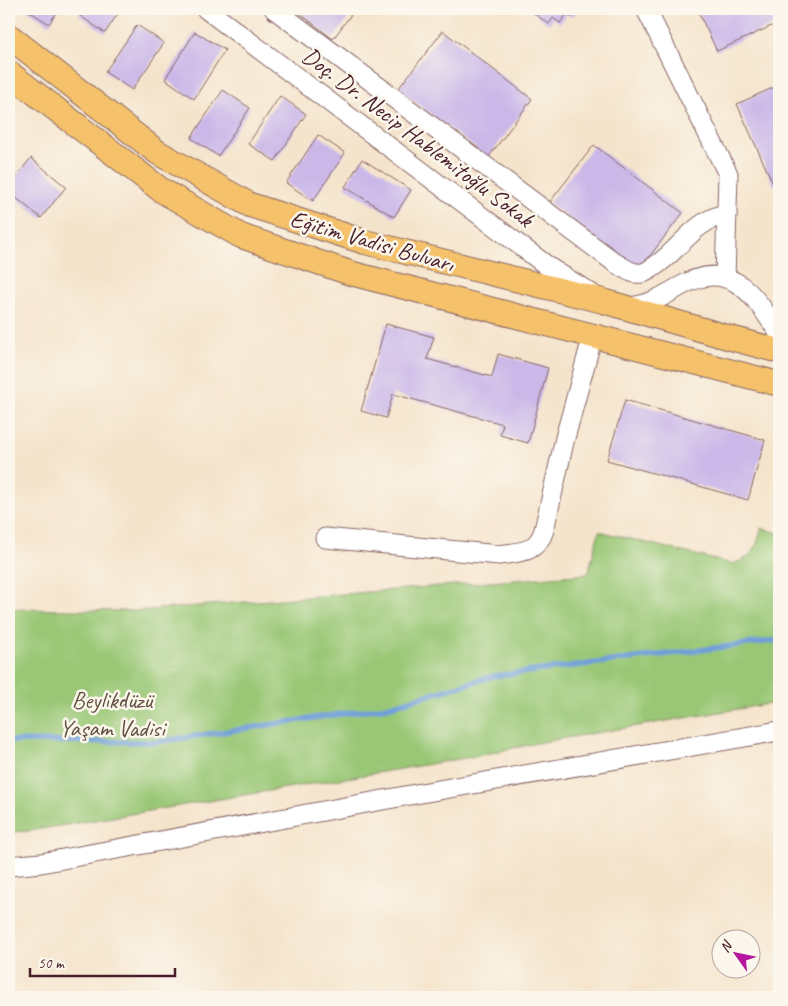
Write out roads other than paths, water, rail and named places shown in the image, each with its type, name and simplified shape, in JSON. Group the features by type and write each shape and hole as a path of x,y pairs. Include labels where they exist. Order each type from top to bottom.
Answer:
{"main road":[{"name":"Eğitim Vadisi Bulvarı","path":"9,36 157,152 250,205 365,242 613,304 779,351"},
{"name":"Eğitim Vadisi Bulvarı","path":"9,73 161,190 241,236 350,273 779,384"}],"street":[{"name":"Doç. Dr. Necip Hablemitoğlu Sokak","path":"206,9 550,268 613,304"},
{"path":"274,9 617,264 633,273 644,274 660,264 703,223 715,216 727,214"},
{"path":"646,9 728,174 724,278"},
{"path":"613,304 636,307 657,300 699,277 724,278 733,280 745,288 758,301 779,333"},
{"path":"325,538 498,555 525,552 533,548 539,542 544,530 565,438 592,336"},
{"path":"9,866 41,863 431,791 779,731"}],"waterway":[{"path":"9,741 156,742 387,707 494,676 779,640"}],"park label":[{"name":"Beylikdüzü Yaşam Vadisi","path":"112,714"}]}
